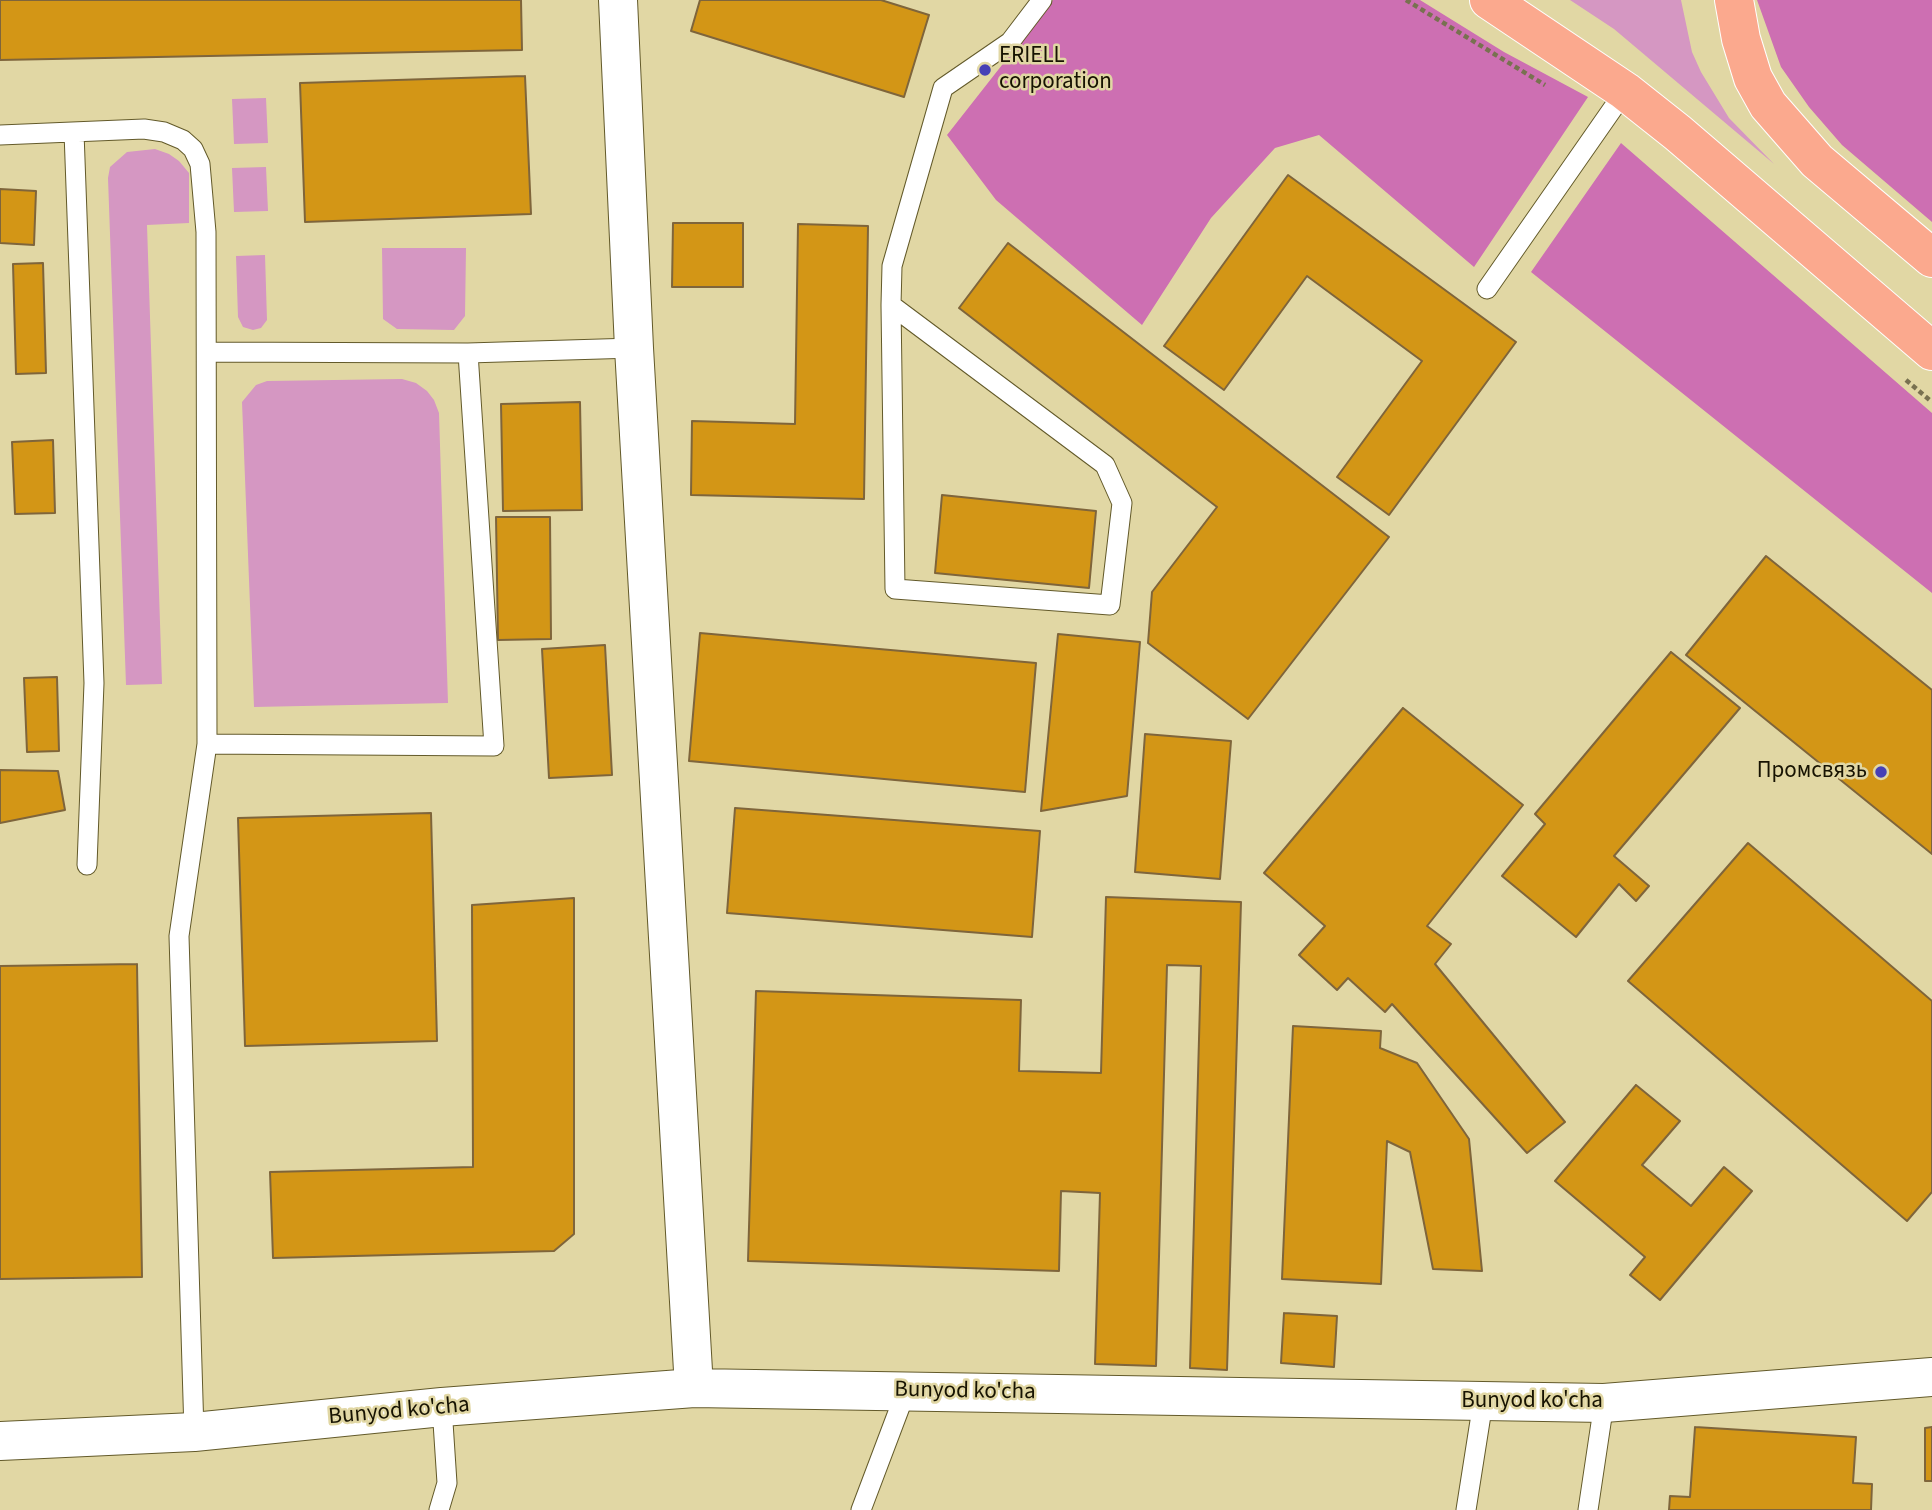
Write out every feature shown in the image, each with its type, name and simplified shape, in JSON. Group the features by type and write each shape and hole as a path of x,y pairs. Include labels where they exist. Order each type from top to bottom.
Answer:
{"main road":[{"path":"1489,0 1625,91 1678,133 1932,351"},
{"path":"1734,0 1741,39 1753,78 1768,105 1816,161 1932,258"}],"street":[{"path":"618,0 634,348 694,1388"},
{"name":"Bunyod ko'cha","path":"0,1441 194,1432 442,1407 694,1388 1604,1403 1932,1377"}],"lane":[{"path":"891,305 1105,465 1122,503 1110,606 895,589 891,305 892,266 943,88 1010,41 1042,0"},
{"path":"1486,289 1625,91"},
{"path":"0,135 144,129 183,140 193,149 200,164 206,232 207,744 179,936 194,1432"},
{"path":"74,132 94,683 87,865"},
{"path":"207,352 468,353 634,348"},
{"path":"207,744 494,746 468,353"},
{"path":"861,1510 906,1391"},
{"path":"1466,1510 1483,1402"},
{"path":"1588,1510 1604,1403"},
{"path":"439,1510 447,1483 442,1407"}],"path":[{"path":"1406,0 1546,85"},
{"path":"1900,375 1932,402"}],"shaded area":[{"path":"1053,0 1420,0 1504,52 1588,97 1474,267 1319,135 1275,148 1211,218 1142,325 996,200 947,135"},
{"path":"1570,0 1681,0 1692,52 1701,72 1729,118 1774,164 1614,29"},
{"path":"1757,0 1932,0 1932,222 1842,145 1809,107 1781,67"},
{"path":"266,98 268,143 234,144 232,99"},
{"path":"1621,143 1932,413 1932,593 1531,272"},
{"path":"155,149 179,161 189,173 189,223 147,225 162,684 126,685 108,178 110,167 127,152"},
{"path":"266,167 268,211 234,212 232,168"},
{"path":"382,248 466,248 465,316 454,330 397,329 383,319"},
{"path":"265,255 267,320 261,328 253,330 243,327 238,317 236,256"},
{"path":"402,379 416,383 427,391 439,413 448,703 254,707 242,402 256,385 267,381"}],"building":[{"path":"0,0 521,0 522,50 0,60"},
{"path":"700,0 881,0 929,15 904,97 691,31"},
{"path":"525,76 531,214 305,222 300,83"},
{"path":"1288,175 1516,342 1389,515 1337,477 1422,361 1307,276 1224,390 1164,346"},
{"path":"0,189 36,191 34,245 0,243"},
{"path":"673,223 743,223 743,287 672,287"},
{"path":"798,224 868,226 864,499 691,495 692,421 795,424"},
{"path":"1008,243 1389,537 1248,719 1148,643 1152,592 1217,507 959,308"},
{"path":"43,263 46,373 16,374 13,264"},
{"path":"580,402 582,510 503,511 501,404"},
{"path":"53,440 55,513 15,514 12,442"},
{"path":"942,495 1096,511 1089,588 935,573"},
{"path":"496,517 550,517 551,639 498,640"},
{"name":"Промсвязь","path":"1766,556 1932,690 1932,854 1686,655"},
{"path":"700,633 1036,663 1025,792 689,761"},
{"path":"1058,634 1140,642 1127,796 1041,811"},
{"path":"605,645 612,775 549,778 542,649"},
{"path":"1671,652 1740,708 1614,856 1649,886 1636,901 1619,884 1576,937 1502,876 1545,824 1535,814"},
{"path":"57,677 59,751 27,752 24,678"},
{"path":"1403,708 1523,805 1427,926 1451,944 1435,964 1565,1122 1527,1153 1392,1004 1385,1012 1348,978 1337,990 1299,955 1325,926 1264,873"},
{"path":"1145,734 1231,741 1220,879 1135,872"},
{"path":"0,770 58,771 65,810 0,823"},
{"path":"735,808 1040,831 1032,937 727,913"},
{"path":"431,813 437,1041 245,1046 238,818"},
{"path":"1748,843 1932,1001 1932,1192 1907,1221 1628,981"},
{"path":"1106,897 1241,902 1227,1370 1190,1368 1201,966 1167,965 1156,1366 1095,1364 1100,1193 1061,1191 1059,1271 748,1261 756,991 1021,1000 1019,1071 1101,1073"},
{"path":"574,898 574,1234 554,1251 273,1258 270,1172 473,1167 472,905"},
{"path":"137,964 142,1277 0,1279 0,966"},
{"path":"1293,1026 1381,1031 1380,1048 1417,1063 1469,1139 1482,1271 1433,1269 1410,1152 1387,1141 1381,1284 1282,1279"},
{"path":"1636,1085 1680,1121 1642,1165 1691,1206 1724,1167 1752,1191 1660,1300 1630,1275 1645,1257 1555,1181"},
{"path":"1284,1313 1337,1316 1334,1367 1281,1363"},
{"path":"1695,1427 1856,1437 1853,1483 1872,1484 1871,1510 1669,1510 1670,1496 1690,1497"},
{"path":"1932,1427 1932,1481 1925,1481 1925,1428"}],"place":[{"name":"ERIELL corporation","path":"985,70"},
{"name":"Промсвязь","path":"1881,772"}]}
